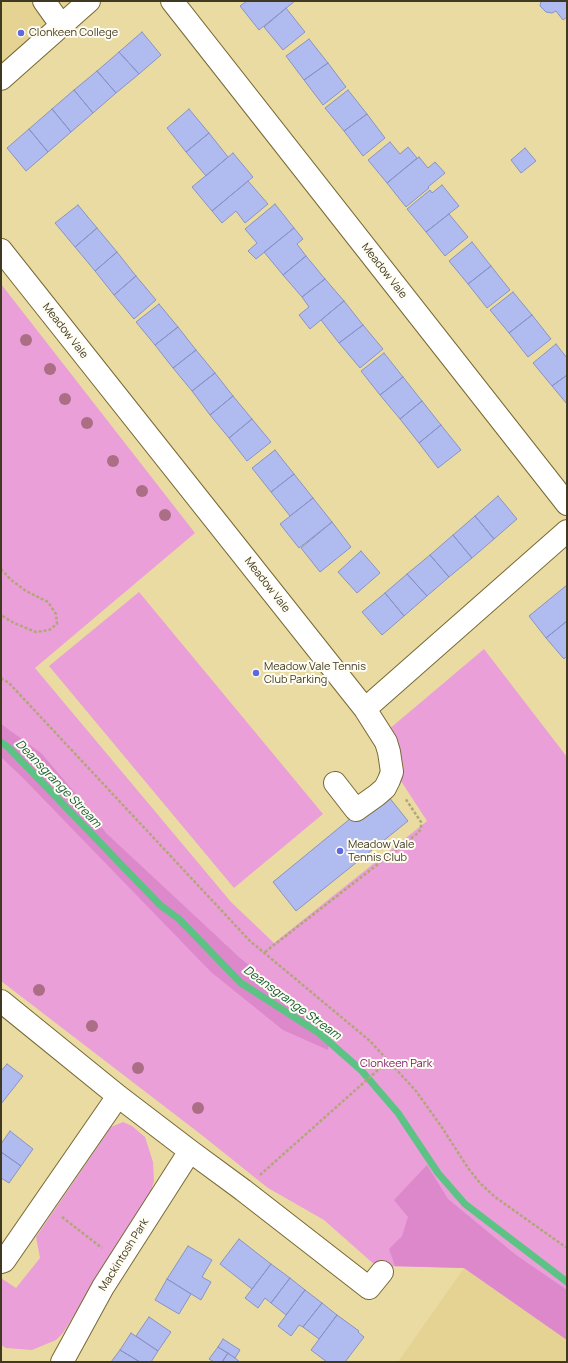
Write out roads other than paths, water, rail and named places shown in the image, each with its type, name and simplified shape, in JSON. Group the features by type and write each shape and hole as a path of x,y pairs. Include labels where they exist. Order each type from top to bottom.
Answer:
{"street":[{"path":"44,1 61,25"},
{"path":"1,79 89,1"},
{"name":"Meadow Vale","path":"172,1 567,504"},
{"name":"Meadow Vale","path":"1,250 365,709 386,742 392,772 384,788 356,810 336,783"},
{"path":"365,709 567,531"},
{"path":"1,1001 118,1096 243,1190 369,1288 382,1272"},
{"path":"1,1262 4,1261 45,1203 118,1096"},
{"name":"Mackintosh Park","path":"62,1362 103,1287 190,1151"}],"waterway":[{"name":"Deansgrange Stream","path":"1,742 9,748 160,905 179,919 241,983 319,1033 361,1070 398,1113 438,1173 465,1204 567,1282"}],"place":[{"name":"Clonkeen College","path":"21,33"},
{"name":"Meadow Vale Tennis Club Parking","path":"256,673"},
{"name":"Meadow Vale Tennis Club","path":"340,851"}],"park label":[{"name":"Clonkeen Park","path":"396,1064"}]}
